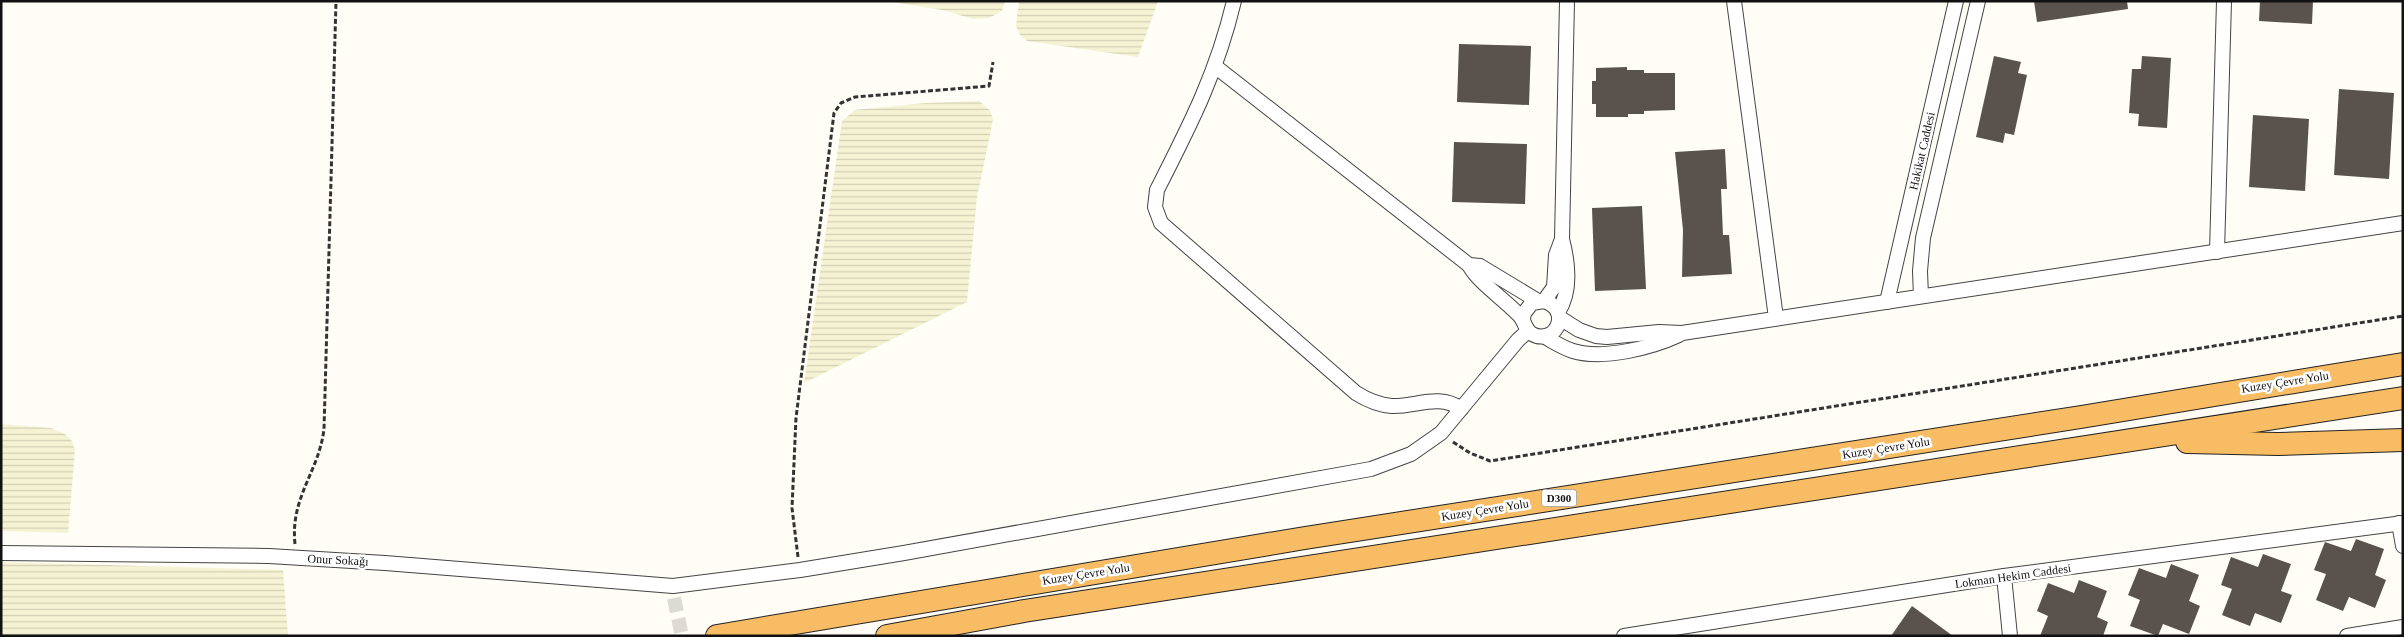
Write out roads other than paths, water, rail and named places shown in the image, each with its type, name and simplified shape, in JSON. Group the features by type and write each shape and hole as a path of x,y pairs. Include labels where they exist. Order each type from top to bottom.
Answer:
{"highway":[{"path":"2262,386 2329,363 2403,351"},
{"name":"Kuzey Çevre Yolu","path":"717,636 1315,536 2082,417 2403,364"},
{"path":"887,636 1024,611 2403,398"},
{"path":"2141,438 2278,444 2403,440"}],"street":[{"path":"1234,1 1216,68 1196,113 1157,190 1155,207 1161,223 1356,393 1380,404 1405,405 1444,401 1461,409"},
{"path":"1216,68 1469,265 1474,274 1492,289 1526,325 1539,337 1545,336 1556,330 1567,292 1566,255 1562,239 1567,1"},
{"path":"1734,1 1776,318"},
{"name":"Hakikat Caddesi","path":"1887,302 1956,1"},
{"name":"Hakikat Caddesi","path":"1921,296 1922,238 1978,1"},
{"path":"2217,252 2224,1"},
{"path":"1469,265 1480,266 1541,301 1550,303 1559,315 1579,330 1596,336 1612,337 1659,332 1682,333 2403,223"},
{"path":"1526,325 1527,308 1541,301 1554,287 1556,255 1562,239"},
{"name":"Onur Sokağı","path":"1,553 298,557 674,592 1371,470 1411,454 1440,433 1518,340 1526,325"},
{"path":"1545,336 1574,352 1597,354 1662,342 1682,333"},
{"path":"2401,523 2403,546"},
{"name":"Lokman Hekim Caddesi","path":"1624,636 2004,576 2401,523"},
{"path":"2004,576 2010,636"},
{"path":"2347,636 2403,627"}],"tunnel":[{"path":"674,598 682,636"}]}
